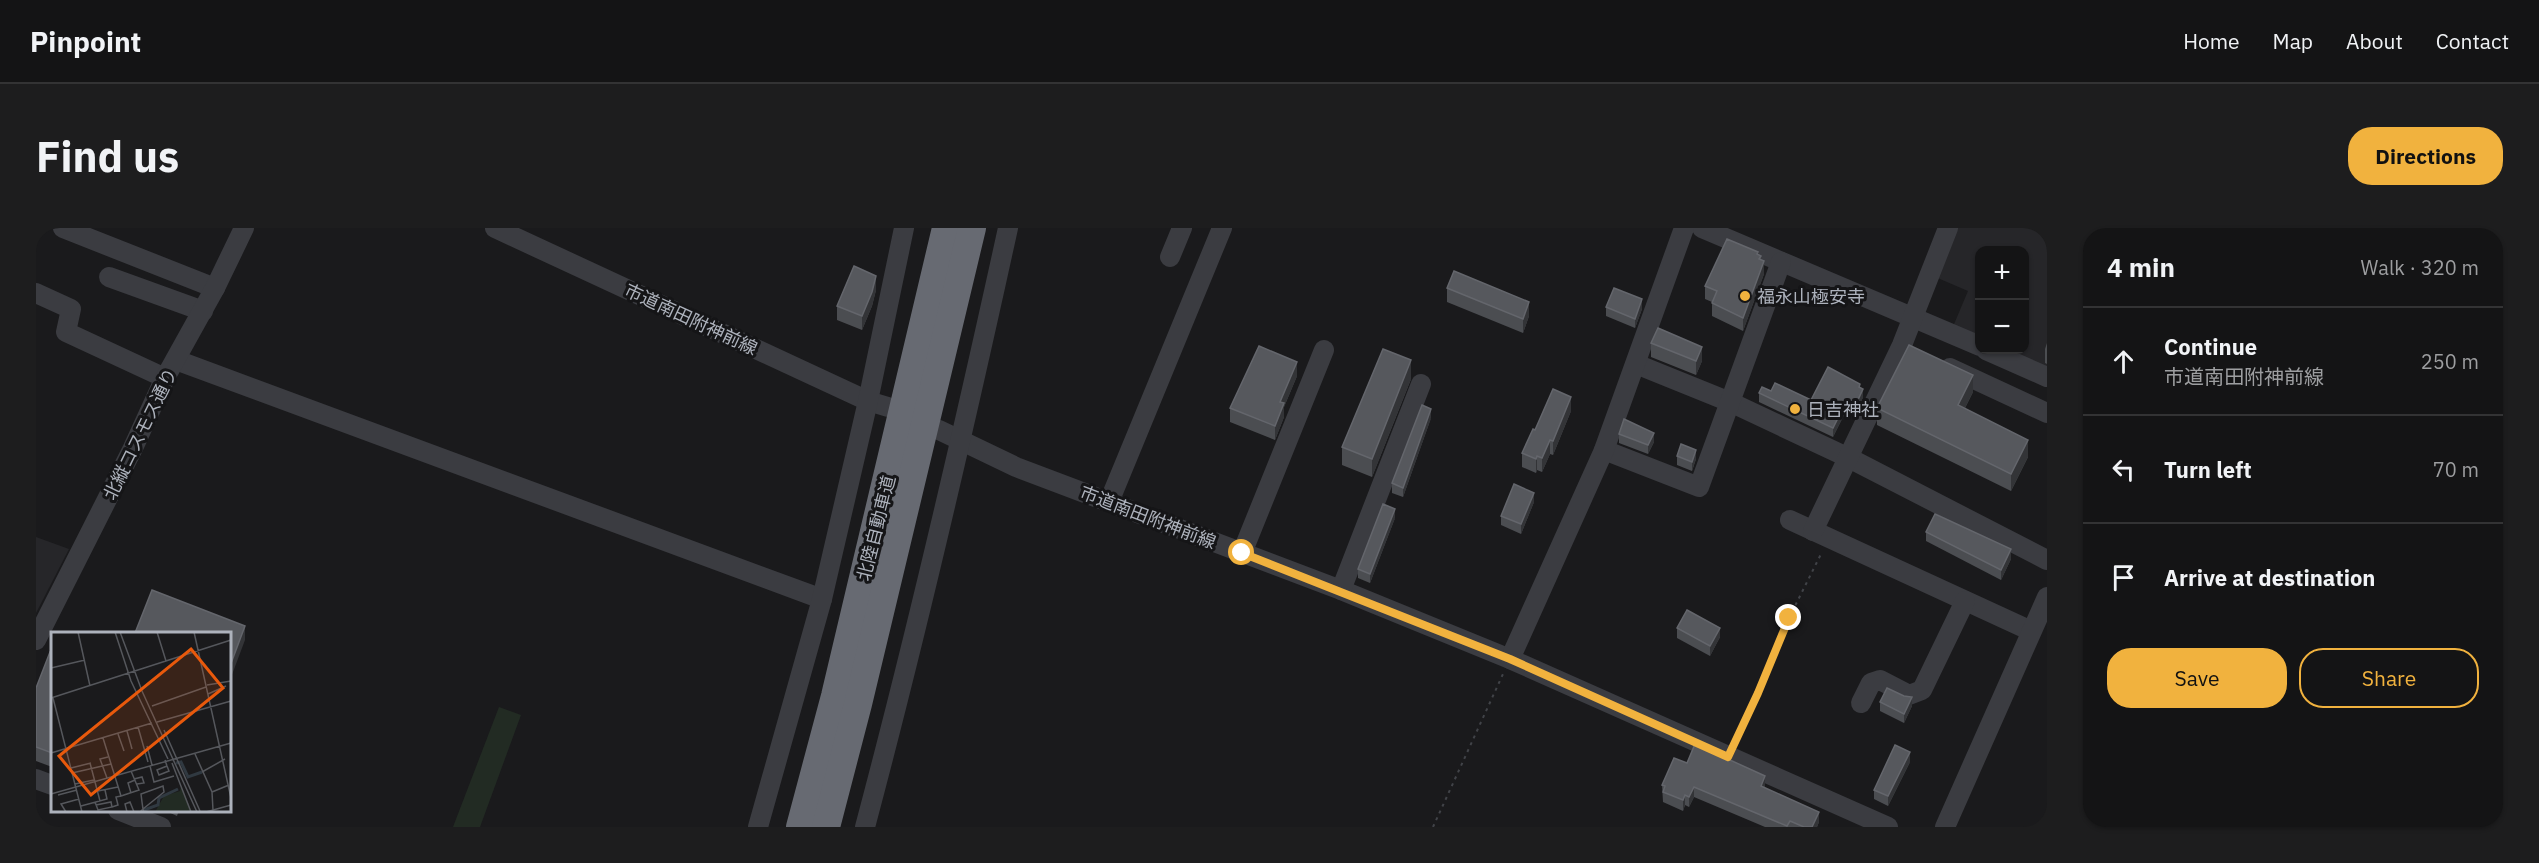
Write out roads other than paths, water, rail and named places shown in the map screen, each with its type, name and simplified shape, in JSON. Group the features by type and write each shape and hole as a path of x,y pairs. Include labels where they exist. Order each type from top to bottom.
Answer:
{"highway":[{"name":"北陸自動車道","path":"800,827 835,696 946,228"},
{"name":"北陸自動車道","path":"826,827 897,544 972,228"}],"street":[{"path":"63,228 215,288"},
{"name":"北縦コスモス通り","path":"36,640 133,448 165,378 215,288 244,228"},
{"name":"市道南田附神前線","path":"495,228 868,401 888,407"},
{"path":"758,827 822,599 868,401 904,228"},
{"path":"865,827 911,655 962,441 1008,228"},
{"path":"1170,257 1182,228"},
{"path":"1109,502 1221,228"},
{"path":"1510,659 1604,450 1684,228"},
{"path":"1702,228 1975,344"},
{"path":"1821,534 1849,458 1902,345 1948,228"},
{"path":"1604,450 1699,487 1780,262"},
{"path":"109,277 202,311"},
{"path":"36,292 71,309 66,332 165,378"},
{"path":"1902,345 2047,413"},
{"path":"1242,553 1324,350"},
{"path":"1995,354 2047,377"},
{"path":"176,360 822,599"},
{"path":"1636,364 1730,402 1849,458 2047,560"},
{"path":"1341,590 1421,384"},
{"name":"市道南田附神前線","path":"939,430 1016,468 1341,590 1510,659 1888,827"},
{"path":"1790,520 2031,631"},
{"path":"1944,827 2047,597"},
{"path":"1861,703 1871,683 1880,680 1909,694 1922,690 1965,601"},
{"path":"36,779 51,785"},
{"path":"123,812 161,827"}],"place":[{"name":"福永山極安寺","path":"1745,296"},
{"name":"日吉神社","path":"1795,409"}]}
